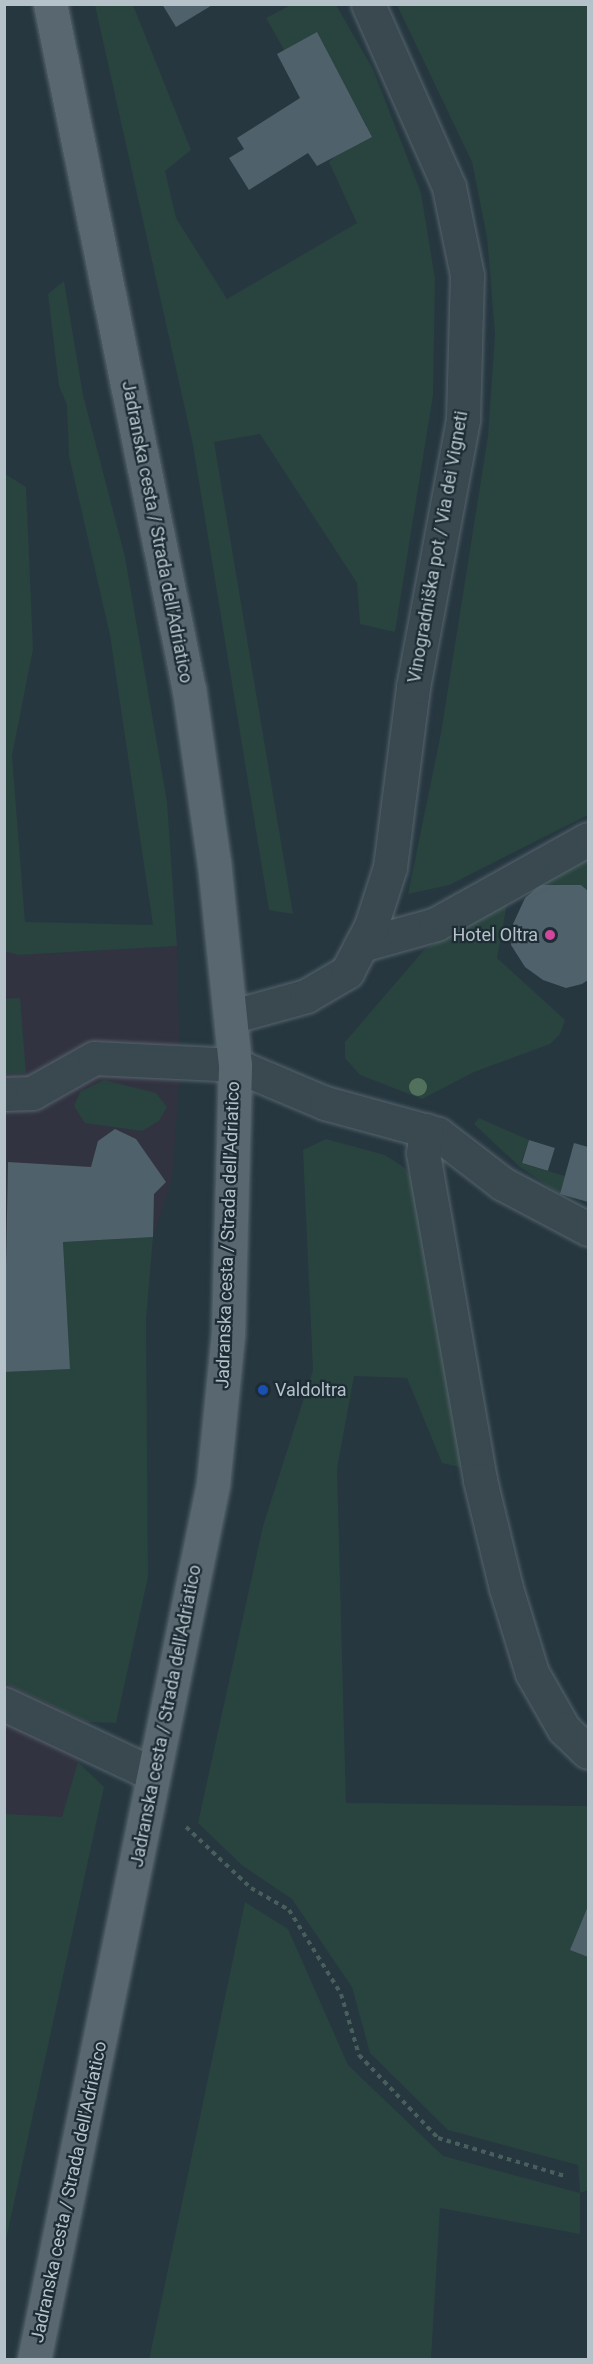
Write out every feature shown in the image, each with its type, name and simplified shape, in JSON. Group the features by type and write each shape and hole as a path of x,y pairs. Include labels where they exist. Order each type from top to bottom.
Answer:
{"main road":[{"name":"Jadranska cesta / Strada dell'Adriatico","path":"34,2360 213,1484 228,1335 235,1065 189,690 50,4"}],"street":[{"name":"Vinogradniška pot / Via dei Vigneti","path":"230,1017 306,996 347,972 361,945 390,867 413,687 463,419 467,275 449,187 368,4"},
{"path":"361,945 436,924 588,839"},
{"name":"Jadranska cesta / Strada dell'Adriatico","path":"4,1094 32,1093 94,1058 235,1065"},
{"path":"235,1065 345,1109 426,1130 503,1184 588,1230"},
{"path":"426,1130 423,1153 480,1480 506,1588 532,1673 564,1729 588,1752"},
{"path":"4,1704 150,1789"}],"path":[{"path":"150,1789 251,1888 289,1910 341,1994 359,2055 438,2138 565,2176"}],"shaded area":[{"path":"177,946 180,1069 172,1179 102,1392 107,1600 85,1742 25,1939 5,2038 5,951 18,955"}],"green space":[{"path":"95,5 133,5 191,150 165,171 176,218 227,299 357,223 329,162 367,126 327,54 287,55 266,18 291,5 336,5 373,69 421,193 435,279 433,395 395,632 360,624 357,583 260,434 214,442 293,914 269,910 193,445"},
{"path":"397,5 588,5 588,815 449,885 408,894 441,733 488,436 495,335 487,237 472,162"},
{"path":"64,281 83,395 125,557 167,802 177,946 18,955 4,951 5,474 26,487 33,649 12,756 25,922 153,925 110,635 69,456 67,405 59,386 48,294"},
{"path":"588,855 588,891 581,885 540,885"},
{"path":"508,898 497,958 565,1020 560,1034 550,1044 474,1072 422,1099 360,1075 345,1058 345,1042 424,950"},
{"path":"20,998 26,1073 5,1074 5,999"},
{"path":"104,1080 156,1093 167,1107 159,1121 142,1131 85,1123 74,1106 80,1092"},
{"path":"479,1118 529,1140 521,1163 565,1176 560,1194 520,1167 474,1124"},
{"path":"326,1139 385,1155 405,1168 415,1187 468,1469 442,1463 407,1378 354,1376 337,1469 346,1803 588,1806 588,1906 571,1950 588,1957 588,2190 580,2193 578,2165 448,2130 370,2053 352,1987 292,1899 243,1866 198,1823 263,1526 313,1370 303,1150"},
{"path":"153,1237 146,1320 148,1577 116,1723 87,1722 5,1683 4,1372 69,1369 63,1242"},
{"path":"78,1762 104,1787 5,2244 5,1814 62,1817"},
{"path":"245,1902 288,1929 348,2065 443,2156 580,2193 580,2234 440,2208 431,2359 149,2360"}],"building":[{"path":"162,4 214,4 176,27"},
{"path":"317,32 372,137 317,166 308,153 249,190 229,158 244,149 237,138 300,98 277,54"},
{"name":"Hotel Oltra","path":"540,885 581,885 588,891 588,980 582,984 566,988 543,980 525,967 511,945 513,924 525,898"},
{"path":"115,1129 136,1139 166,1182 154,1194 153,1237 63,1242 70,1369 4,1372 8,1162 91,1167 98,1141"},
{"path":"529,1140 555,1148 548,1171 522,1163"},
{"path":"574,1143 588,1147 588,1202 560,1194"},
{"path":"588,1906 588,1957 570,1950"}],"place":[{"name":"Hotel Oltra","path":"550,935"},
{"name":"Valdoltra","path":"263,1390"}]}
